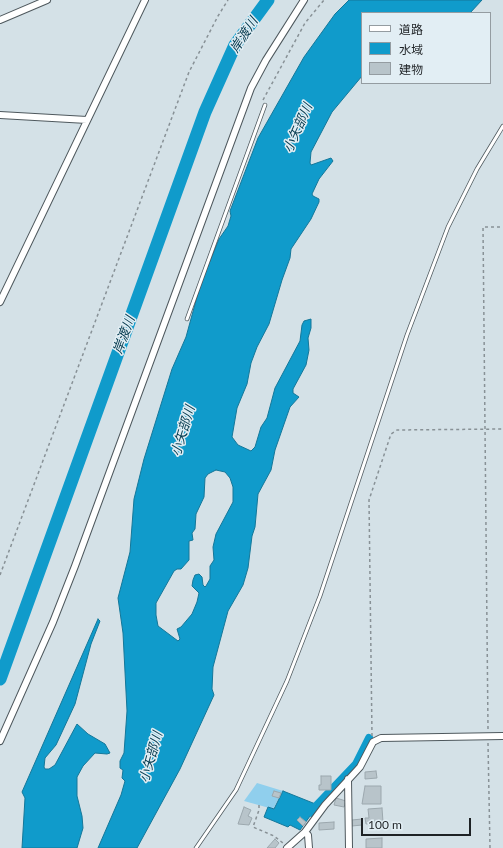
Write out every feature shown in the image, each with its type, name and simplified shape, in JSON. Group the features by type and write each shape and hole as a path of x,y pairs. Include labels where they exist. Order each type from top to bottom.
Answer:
{"street":[{"path":"0,20 47,0"},
{"path":"0,302 145,0"},
{"path":"0,741 50,628 75,566 251,88 269,54 304,0"},
{"path":"0,115 87,120"},
{"path":"288,848 305,832 325,805 360,767 373,742 381,738 503,736"},
{"path":"348,779 349,848"},
{"path":"305,832 308,835 309,848"}],"lane":[{"path":"187,319 265,105"},
{"path":"196,848 236,790 288,681 320,596 407,335 448,226 477,168 503,126"}],"path":[{"path":"0,575 190,72 218,16 228,0"},
{"path":"265,105 262,102 305,22 324,0"},
{"path":"490,848 484,429 483,227 503,227"},
{"path":"373,742 369,500 391,434 397,430 503,429"},
{"path":"259,805 259,810 253,827 274,836 288,848"}],"shaded area":[{"path":"257,783 283,791 273,809 244,801"}],"water":[{"name":"小矢部川","path":"349,0 482,0 471,12 361,12 361,77 332,112 311,152 311,165 331,158 333,161 319,179 312,194 319,199 319,202 311,219 291,249 290,258 269,324 257,347 251,363 247,384 237,408 232,437 238,445 251,451 255,447 261,427 267,418 275,388 300,341 302,325 304,321 311,319 311,328 308,338 309,350 306,365 293,389 293,393 299,397 290,407 275,450 271,470 258,494 255,527 252,536 248,568 243,585 228,611 213,667 212,689 214,695 180,769 137,848 98,848 121,795 125,781 122,778 123,770 120,768 120,761 124,753 127,711 123,633 118,598 130,552 134,499 144,459 172,369 186,337 200,286 219,239 228,226 231,216 230,211 258,138 304,57 335,14","holes":["216,470 225,472 230,478 233,487 233,502 216,534 213,547 214,560 210,566 210,579 205,587 203,585 202,577 199,574 195,575 192,586 199,593 197,602 192,614 181,627 177,629 180,639 178,641 158,626 156,603 174,571 181,569 189,560 189,541 193,540 192,533 195,529 196,514 204,497 205,478 208,474"]},
{"path":"98,619 100,621 91,644 75,704 56,745 45,758 44,767 45,769 49,769 55,765 77,724 88,734 105,744 110,753 95,753 83,766 77,777 77,796 82,816 83,828 77,848 22,848 25,798 22,792"},
{"path":"283,791 318,805 300,830 290,825 288,827 264,817 268,807 274,809"}],"building":[{"path":"376,771 377,778 365,779 365,772"},
{"path":"321,776 331,776 331,790 319,790 319,785 321,785"},
{"path":"365,786 381,786 381,804 362,804"},
{"path":"274,791 281,793 279,798 272,796"},
{"path":"336,798 346,801 344,807 334,805"},
{"path":"244,807 251,810 248,816 252,818 249,825 238,824"},
{"path":"382,808 383,822 366,824 365,818 369,818 368,809"},
{"path":"300,817 306,822 303,826 297,820"},
{"path":"362,819 362,825 352,826 352,820"},
{"path":"334,822 334,829 319,830 319,823"},
{"path":"382,838 382,848 366,848 366,839"},
{"path":"275,839 279,843 275,848 267,848"}],"waterway":[{"name":"岸渡川","path":"0,679 205,112 235,45 268,0"},
{"path":"312,813 317,805 356,764 369,738"}]}
